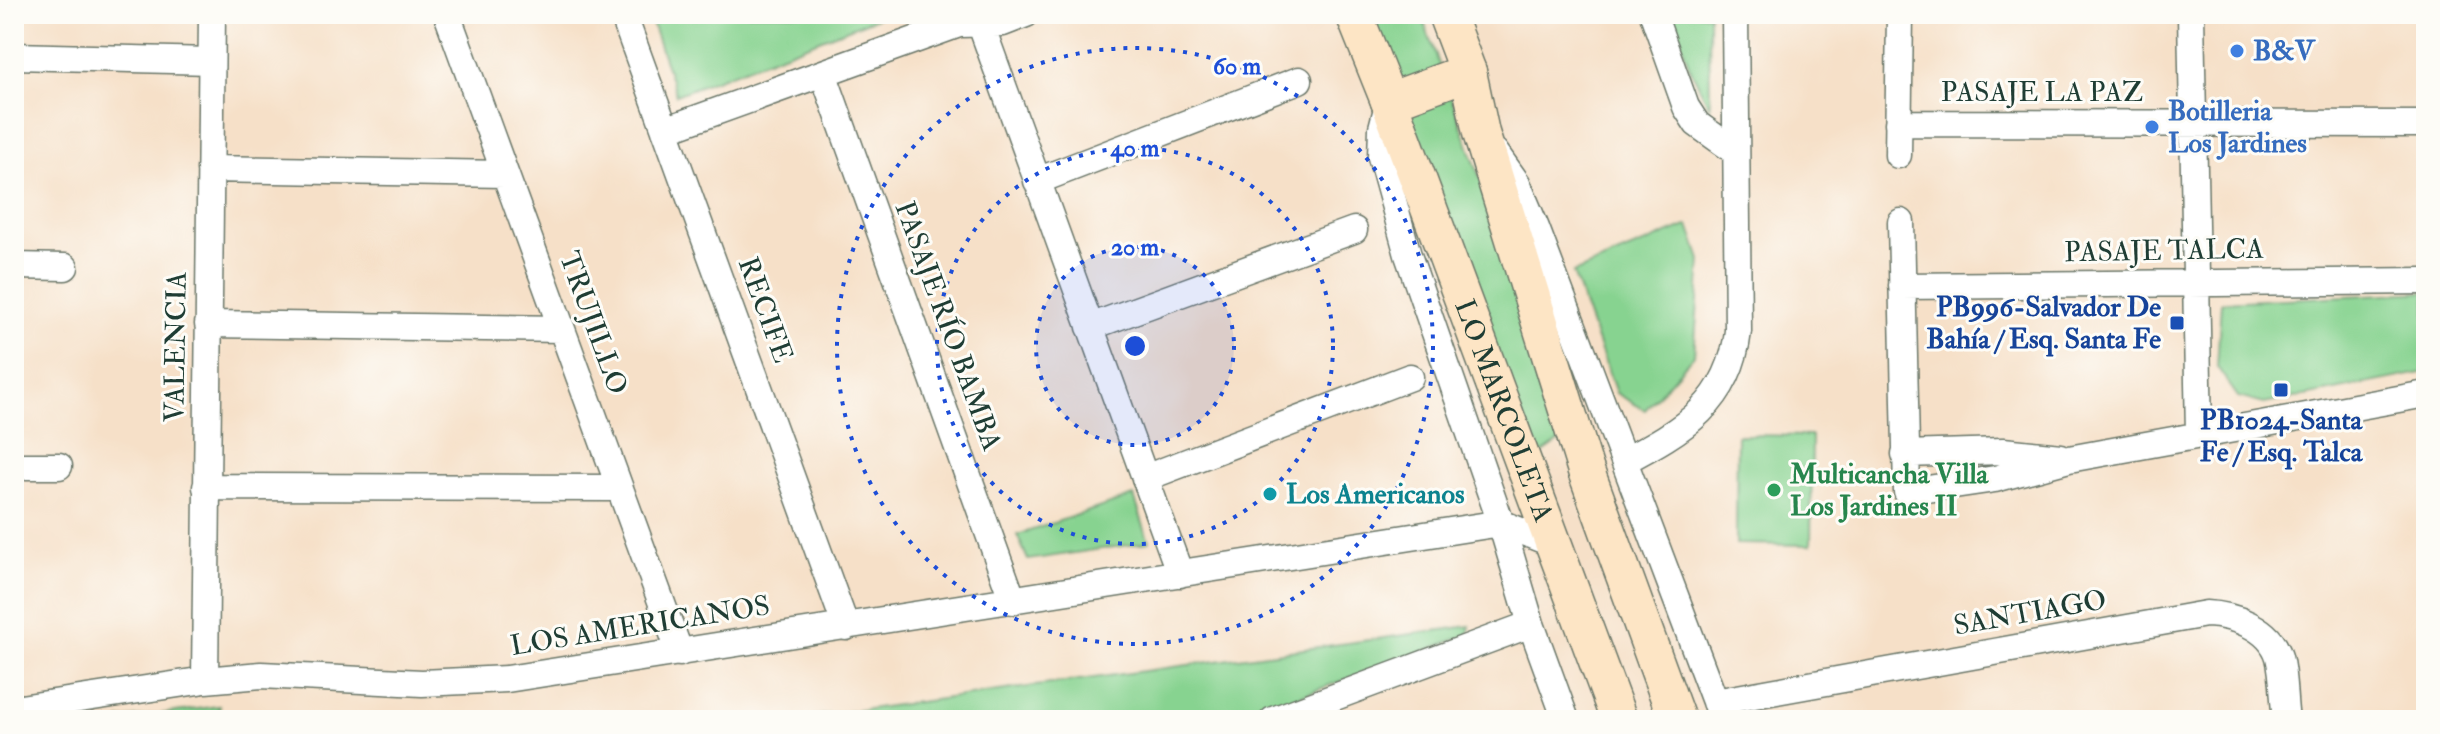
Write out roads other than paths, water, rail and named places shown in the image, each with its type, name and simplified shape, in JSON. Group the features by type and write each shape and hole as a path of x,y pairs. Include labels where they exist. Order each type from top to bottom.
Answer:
{"main road":[{"name":"LO MARCOLETA","path":"1354,14 1619,720"},
{"name":"LO MARCOLETA","path":"1446,14 1468,72 1481,133 1586,471 1677,720"},
{"path":"1389,101 1468,72"}],"street":[{"name":"VALENCIA","path":"205,680 212,14"},
{"name":"TRUJILLO","path":"447,14 680,653"},
{"name":"RECIFE","path":"623,14 846,627"},
{"path":"665,130 959,24 978,19 1003,23 1026,14"},
{"path":"1653,14 1686,107 1697,124 1736,152"},
{"path":"1624,461 1676,433 1692,419 1716,394 1731,366 1738,331 1735,14"},
{"path":"1898,155 1900,14"},
{"path":"2191,14 2199,434"},
{"path":"978,19 1180,574"},
{"path":"14,56 211,61"},
{"name":"PASAJE RÍO BAMBA","path":"823,73 1013,601"},
{"path":"1037,181 1299,80"},
{"name":"LO MARCOLETA","path":"1389,101 1382,128 1381,157 1408,255 1566,720"},
{"name":"PASAJE LA PAZ","path":"1898,123 2191,126 2426,124"},
{"name":"LO MARCOLETA","path":"1481,133 1517,183 1718,711"},
{"path":"210,169 504,174"},
{"path":"1901,222 1907,492 1995,479 2069,459 2426,394"},
{"path":"1090,327 1354,230"},
{"path":"14,266 65,267"},
{"name":"PASAJE TALCA","path":"1902,286 2426,281"},
{"path":"208,324 561,329"},
{"path":"1145,478 1410,377"},
{"path":"1905,454 2003,451 2069,459"},
{"path":"14,466 59,466"},
{"path":"206,487 619,488"},
{"path":"1501,523 1553,544"},
{"name":"LOS AMERICANOS","path":"14,709 205,680 261,675 422,683 548,674 1501,523"},
{"name":"SANTIAGO","path":"1718,711 2206,614 2221,615 2248,624 2264,635 2278,655 2286,720"},
{"path":"1273,720 1531,624"}],"place":[{"name":"B&V","path":"2237,51"},
{"name":"Botilleria Los Jardines","path":"2152,127"},
{"name":"PB996-Salvador De Bahía / Esq. Santa Fe","path":"2177,323"},
{"name":"PB1024-Santa Fe / Esq. Talca","path":"2281,390"},
{"name":"Multicancha Villa Los Jardines II","path":"1774,490"},
{"name":"Los Americanos","path":"1270,494"}]}
